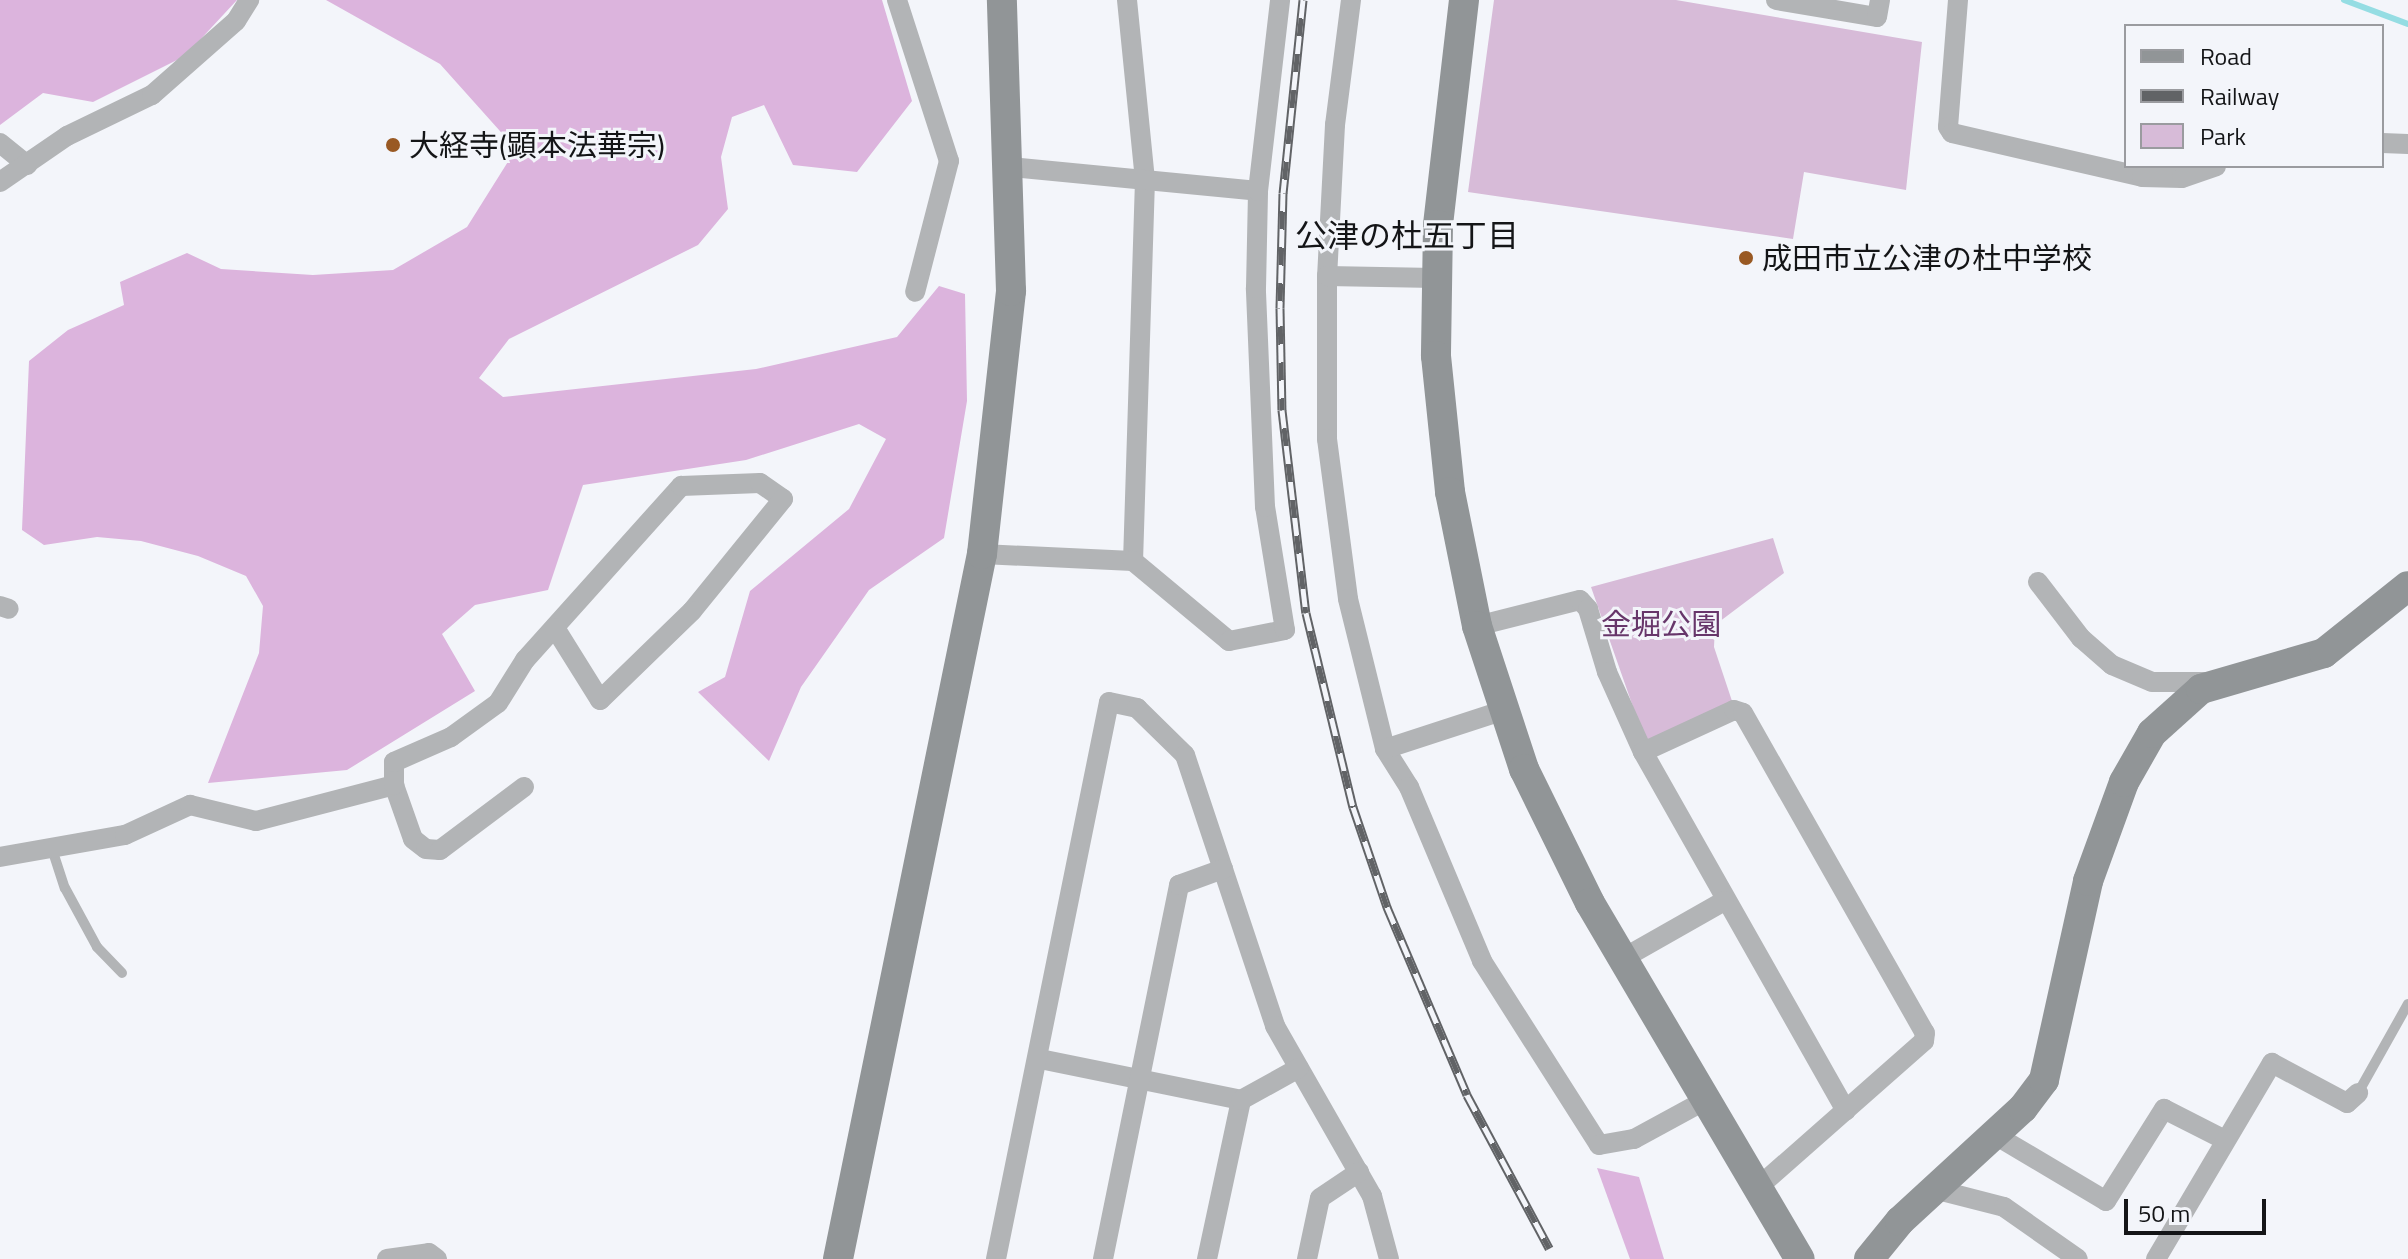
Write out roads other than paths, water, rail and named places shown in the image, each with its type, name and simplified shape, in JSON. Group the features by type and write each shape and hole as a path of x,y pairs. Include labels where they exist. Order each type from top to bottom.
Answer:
{"street":[{"path":"0,182 67,136 152,95 236,21 249,0"},
{"path":"897,0 949,161 915,292"},
{"path":"838,1259 982,554 1011,291 1010,167 1002,0"},
{"path":"1127,0 1145,180 1133,561"},
{"path":"982,554 1133,561 1229,641 1285,630 1265,507 1258,403 1258,191 1280,0"},
{"path":"1351,0 1335,125 1327,276 1327,439 1348,599 1385,749 1409,787 1482,961 1599,1145 1634,1139 1704,1101"},
{"path":"1464,0 1435,278 1442,429 1477,626 1524,769 1622,959 1800,1259"},
{"path":"1776,0 1877,17 1880,0"},
{"path":"1958,0 1948,127 1952,133 2142,177 2182,178 2210,168"},
{"path":"0,143 27,165"},
{"path":"2384,143 2408,144"},
{"path":"1010,167 1258,191"},
{"path":"1327,276 1435,278"},
{"path":"524,787 440,850 426,849 413,839 394,785 394,762 451,737 498,703 525,660 681,486 760,483 783,499 692,611 600,700 555,628"},
{"path":"2038,582 2081,638 2112,665 2152,682 2220,682 2293,666 2324,653 2408,586"},
{"path":"1477,626 1580,600 1643,752 1724,901 1846,1111"},
{"path":"1869,1259 1934,1189 1995,1135 2044,1080 2088,881 2136,756 2184,699 2220,682"},
{"path":"996,1259 1040,1059 1109,702 1137,708 1185,755 1275,1026 1372,1196 1389,1259"},
{"path":"1385,749 1504,710"},
{"path":"1643,752 1734,710 1743,713 1922,1026 1924,1041 1757,1188"},
{"path":"0,857 53,852 125,835 190,805 256,821 394,785"},
{"path":"1103,1259 1179,885 1223,869"},
{"path":"1622,959 1724,901"},
{"path":"1040,1059 1241,1100 1299,1068"},
{"path":"2156,1259 2223,1139 2272,1063 2347,1103 2358,1093"},
{"path":"1207,1259 1241,1100"},
{"path":"1995,1135 2106,1201 2164,1109 2223,1139"},
{"path":"1307,1259 1320,1198 1359,1172"},
{"path":"1934,1189 2004,1207 2078,1259"},
{"path":"387,1259 429,1253 437,1259"}],"lane":[{"path":"53,852 65,888 97,947 122,973"},
{"path":"2358,1093 2408,1004"}],"waterway":[{"path":"2344,0 2408,24"}],"railway":[{"path":"1303,0 1283,193 1280,308 1282,410 1306,613 1353,807 1387,907 1467,1095 1549,1248"}],"place":[{"name":"大経寺(顕本法華宗)","path":"393,145"},
{"name":"成田市立公津の杜中学校","path":"1746,258"}],"district":[{"name":"公津の杜五丁目","path":"1407,235"}],"park label":[{"name":"金堀公園","path":"1661,624"}]}
